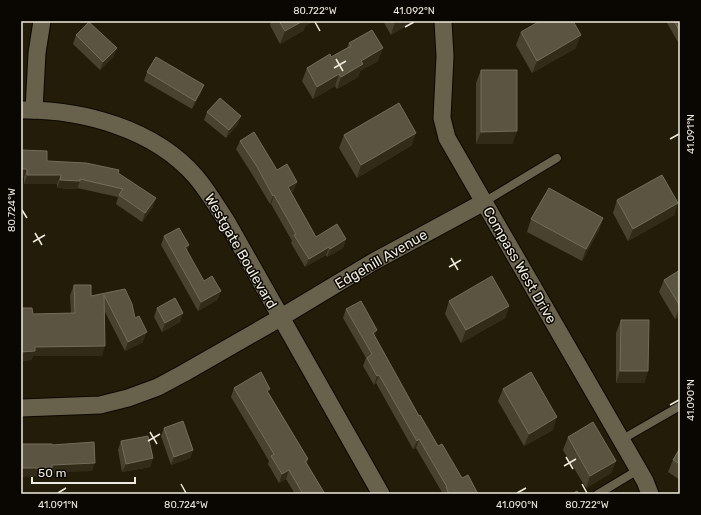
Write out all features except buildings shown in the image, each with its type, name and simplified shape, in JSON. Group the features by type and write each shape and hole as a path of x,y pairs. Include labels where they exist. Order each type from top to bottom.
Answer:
{"street":[{"path":"27,110 42,21"},
{"name":"Compass West Drive","path":"443,21 446,56 442,118 447,138 621,440 650,494"},
{"name":"Westgate Boulevard","path":"27,110 54,111 85,116 116,125 154,143 169,153 196,177 212,199 381,494"},
{"name":"Edgehill Avenue","path":"21,408 107,404 158,387 280,318 373,262 484,202"}],"lane":[{"path":"484,202 557,158"},
{"path":"621,440 680,406"},
{"path":"598,494 638,470"}]}
